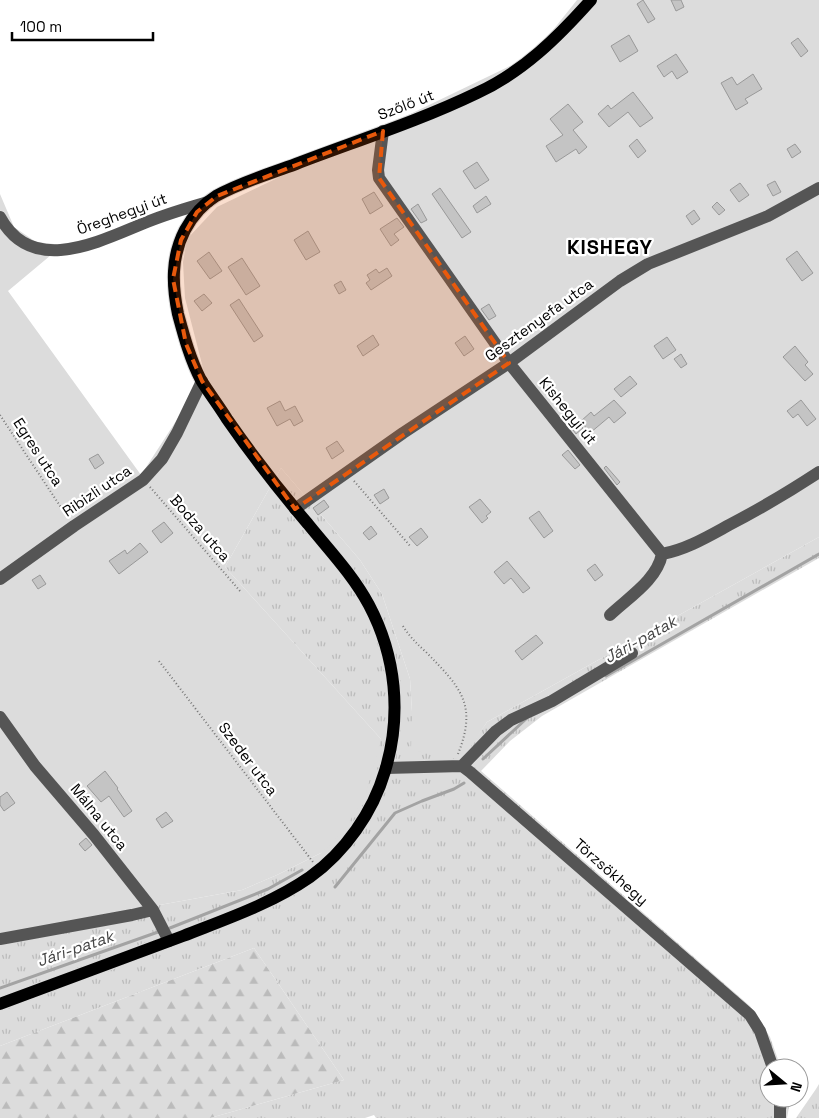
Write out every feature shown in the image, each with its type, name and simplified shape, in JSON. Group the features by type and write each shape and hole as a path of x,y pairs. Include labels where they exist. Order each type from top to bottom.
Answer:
{"main road":[{"name":"Szőlő út","path":"0,1004 251,909 293,887 319,870 338,853 362,822 378,794 393,740 395,691 390,661 368,603 355,582 247,448 202,381 186,344 173,279 177,249 185,230 197,212 208,202 240,185 481,92 524,66 566,29 591,0"}],"street":[{"name":"Kishegyi út","path":"383,131 378,170 379,178 509,363 662,554"},
{"name":"Gesztenyefa utca","path":"295,509 346,472 509,363 620,281 648,264 768,216 819,188"},
{"name":"Öreghegyi út","path":"0,217 10,233 24,244 41,249 70,249 94,243 174,211 208,202"},
{"name":"Ribizli utca","path":"0,579 143,480 162,458 177,433 202,381"},
{"path":"610,615 658,569 662,554 680,551 695,544 776,500 819,472"},
{"path":"386,768 458,766 496,731 511,720 552,701 632,653"},
{"name":"Málna utca","path":"0,717 36,766 94,835 153,910 169,941"},
{"name":"Törzsökhegy","path":"458,766 470,772 750,1015 760,1031 769,1058"},
{"path":"0,939 153,910"}],"path":[{"name":"Egres utca","path":"0,415 74,526"},
{"path":"346,472 412,547"},
{"name":"Bodza utca","path":"143,480 240,591"},
{"path":"403,626 465,699 466,728 458,766"},
{"name":"Szeder utca","path":"159,661 319,870"}],"highlighted area":[{"path":"383,131 379,178 509,363 295,509 202,381 186,344 173,279 181,240 197,212 217,196"}],"green space":[{"path":"577,0 819,0 819,537 487,722 462,760 411,750 412,712 410,679 382,594 360,560 281,468 225,567 381,739 366,793 344,831 321,853 242,890 0,934 0,194 14,227 36,242 63,245 8,291 141,475 176,421 204,372 185,298 183,262 187,239 217,207 533,55"},
{"path":"281,468 360,560 382,594 410,679 412,712 461,759 487,722 819,537 819,558 542,716 510,741 481,771 750,1006 770,1037 777,1058 759,1058 759,1108 789,1108 787,1118 376,1118 374,1115 365,1118 210,1118 344,1080 254,948 0,1046 0,934 242,890 321,853 381,739 225,567"},
{"path":"254,948 344,1080 210,1118 0,1118 0,1046"},
{"path":"819,1084 819,1118 796,1118 803,1108 809,1108 809,1099"}],"building":[{"path":"643,0 655,19 648,23 637,4"},
{"path":"671,0 681,0 684,7 676,11"},
{"path":"629,35 638,51 620,62 611,46"},
{"path":"798,38 808,51 801,57 791,43"},
{"path":"676,54 688,72 677,79 672,71 664,77 657,66"},
{"path":"753,74 762,89 745,99 748,103 736,110 721,83 732,77 737,85"},
{"path":"633,92 653,118 640,127 628,112 609,127 598,114 608,105 611,109"},
{"path":"568,104 583,122 573,130 587,147 579,154 576,149 556,162 546,146 563,135 550,119"},
{"path":"637,139 646,151 638,158 629,146"},
{"path":"795,144 801,152 792,158 787,149"},
{"path":"477,162 489,180 475,189 463,171"},
{"path":"775,181 781,192 773,196 767,185"},
{"path":"740,183 749,195 739,202 730,190"},
{"path":"440,188 471,232 462,238 432,194"},
{"path":"374,192 383,206 370,214 362,199"},
{"path":"486,196 491,204 477,213 473,206"},
{"path":"717,202 725,210 719,215 712,207"},
{"path":"418,204 427,220 421,223 411,209"},
{"path":"694,210 700,219 692,225 686,216"},
{"path":"397,218 404,227 394,234 399,240 391,246 380,229"},
{"path":"308,231 320,252 306,260 294,240"},
{"path":"797,251 813,273 802,281 786,259"},
{"path":"209,252 222,271 210,279 197,261"},
{"path":"242,258 260,286 246,295 228,267"},
{"path":"387,268 392,276 371,290 366,283 370,280 367,275 376,269 379,273"},
{"path":"341,281 346,290 339,294 334,285"},
{"path":"204,294 212,303 202,311 194,301"},
{"path":"239,299 263,336 254,342 230,305"},
{"path":"489,304 496,316 489,320 481,309"},
{"path":"373,335 379,345 363,356 357,346"},
{"path":"465,336 474,349 464,356 455,343"},
{"path":"667,337 676,350 663,359 654,346"},
{"path":"795,346 808,362 805,365 813,374 805,381 783,357"},
{"path":"681,354 687,364 681,368 674,359"},
{"path":"630,376 637,384 621,397 614,389"},
{"path":"614,400 626,413 614,423 609,417 590,433 581,421 591,412 594,416"},
{"path":"801,400 816,419 807,426 798,414 793,418 787,411"},
{"path":"280,401 285,411 295,406 303,421 294,426 290,419 277,426 267,408"},
{"path":"573,417 583,428 576,434 567,422"},
{"path":"337,441 344,451 332,459 326,448"},
{"path":"568,450 580,465 575,469 562,455"},
{"path":"98,454 104,463 95,469 89,459"},
{"path":"606,466 620,482 617,485 604,468"},
{"path":"384,489 389,498 380,504 374,495"},
{"path":"480,499 491,512 482,523 469,507"},
{"path":"324,500 329,507 318,515 313,508"},
{"path":"539,511 553,531 544,538 529,518"},
{"path":"164,522 173,533 161,543 152,531"},
{"path":"371,526 377,534 369,540 363,533"},
{"path":"421,528 428,537 417,546 409,537"},
{"path":"140,543 148,552 119,574 109,561 125,550 127,554"},
{"path":"507,561 530,588 523,593 511,578 504,584 494,572"},
{"path":"595,564 603,575 595,581 587,570"},
{"path":"40,575 46,584 38,589 32,580"},
{"path":"536,635 543,643 522,660 515,651"},
{"path":"105,771 132,811 124,817 109,796 101,802 87,786"},
{"path":"7,792 15,803 4,811 0,805 0,797"},
{"path":"166,812 173,821 162,828 156,819"},
{"path":"86,838 92,845 85,851 79,844"}],"waterway":[{"name":"Jári-patak","path":"606,676 819,554"},
{"name":"Jári-patak","path":"483,759 526,719"},
{"name":"Jári-patak","path":"335,887 395,813 454,789 464,783"},
{"name":"Jári-patak","path":"170,928 268,889 302,870"},
{"name":"Jári-patak","path":"0,988 158,932"}],"district":[{"name":"KISHEGY","path":"610,247"}]}
